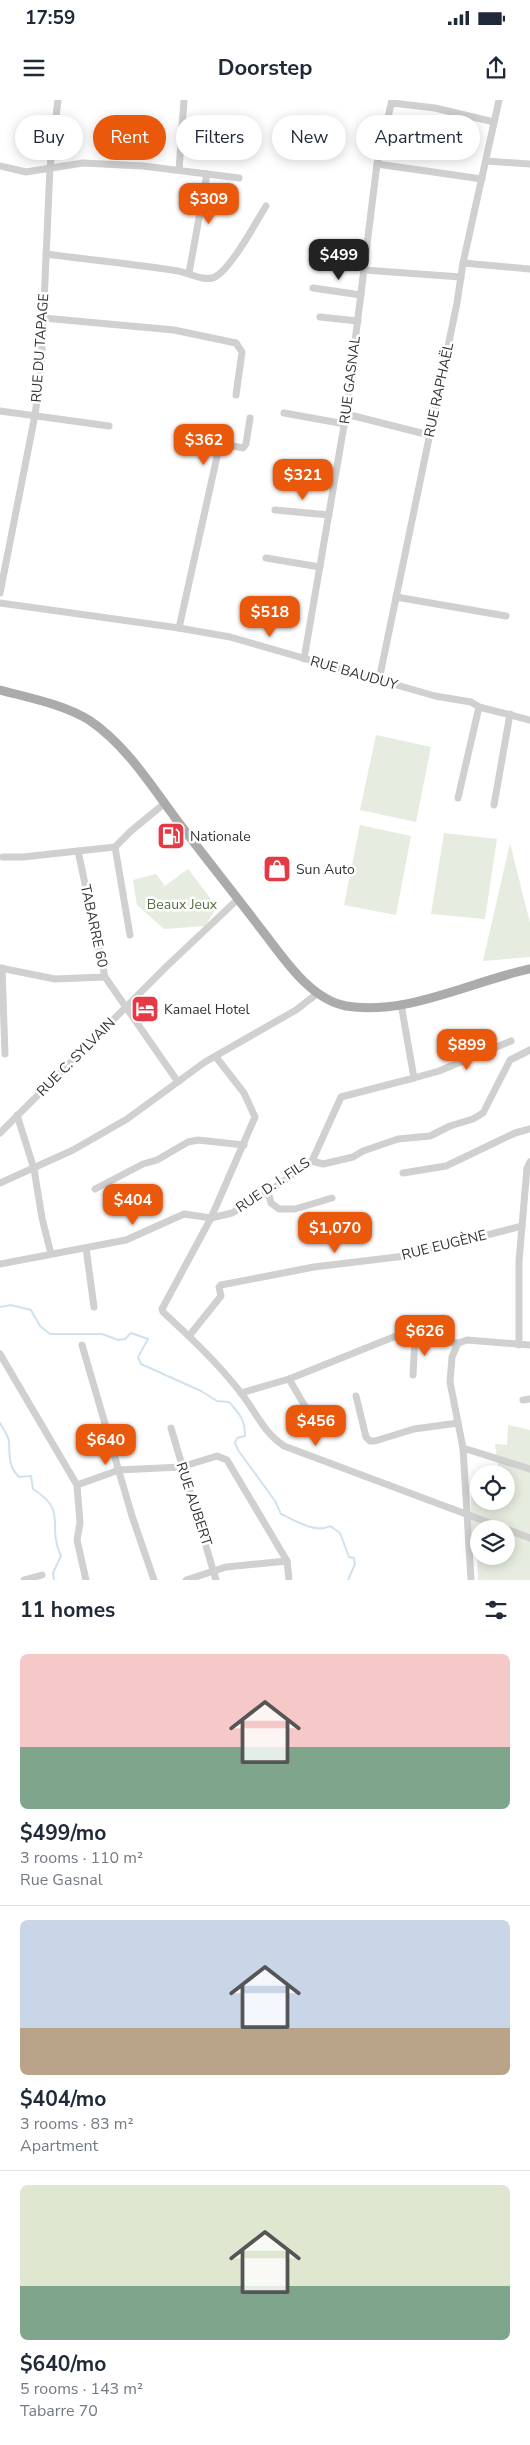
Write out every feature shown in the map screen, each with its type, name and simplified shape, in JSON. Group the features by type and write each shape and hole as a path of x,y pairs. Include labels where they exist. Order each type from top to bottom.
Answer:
{"main road":[{"path":"0,690 67,709 89,720 118,745 287,962 318,993 332,1001 346,1006 376,1007 401,1004 449,993 530,969"}],"street":[{"name":"RUE DU TAPAGE","path":"0,593 35,415 41,371 50,167 58,100"},
{"path":"179,170 184,100"},
{"name":"RUE RAPHAËL","path":"378,680 463,263 499,100"},
{"path":"392,101 435,108 494,122"},
{"name":"RUE GASNAL","path":"304,659 345,424 377,164 392,101"},
{"path":"486,160 530,164"},
{"path":"0,166 26,172 83,163 179,170 239,178"},
{"path":"377,164 482,179"},
{"path":"189,273 207,174"},
{"path":"46,254 189,273 207,279 216,277 227,267 266,206"},
{"path":"463,263 530,269"},
{"path":"364,270 461,277"},
{"path":"313,288 361,295"},
{"path":"320,317 358,321"},
{"path":"43,318 174,330 236,343 242,352 236,394"},
{"path":"0,411 109,426"},
{"path":"284,413 345,424"},
{"path":"346,414 429,435"},
{"path":"179,435 245,447 250,418"},
{"path":"179,628 220,443"},
{"path":"274,510 329,515"},
{"path":"266,558 320,567"},
{"path":"396,597 506,616"},
{"name":"RUE BAUDUY","path":"0,603 230,637 378,680 436,696 472,702 480,707 530,720"},
{"path":"458,798 480,707"},
{"path":"494,806 510,714"},
{"path":"3,857 24,857 115,847 131,831 165,804"},
{"path":"115,847 130,935"},
{"name":"TABARRE 60","path":"78,851 105,977 178,1082"},
{"name":"RUE C. SYLVAIN","path":"0,1132 238,899"},
{"path":"6,1054 1,968 55,979 105,977"},
{"path":"0,1183 34,1169 127,1119 205,1062 296,1010 318,993"},
{"path":"401,1004 414,1078 439,1071 511,1041"},
{"path":"312,1161 323,1164 353,1157 363,1151 398,1139 430,1136 450,1126 473,1119 483,1113 510,1060 530,1050"},
{"path":"216,1057 244,1093 255,1117 212,1218 162,1309 163,1312 189,1336 241,1393 271,1437 284,1446 466,1516 530,1538"},
{"name":"RUE D. I. FILS","path":"212,1218 232,1212 268,1192 312,1161 341,1097 414,1078"},
{"path":"17,1115 34,1169 42,1218 51,1254"},
{"path":"403,1173 446,1166 516,1133 530,1129"},
{"path":"96,1189 194,1140 244,1145"},
{"path":"519,1345 519,1261 530,1162"},
{"path":"268,1192 271,1203 278,1209 295,1209 332,1198"},
{"path":"0,1264 126,1240 184,1214 212,1218"},
{"name":"RUE EUGÈNE","path":"189,1336 221,1296 218,1287 221,1285 314,1267 405,1256 522,1226"},
{"path":"86,1248 94,1307"},
{"path":"241,1393 288,1379 396,1336 458,1343 467,1340 530,1345"},
{"path":"413,1375 415,1338"},
{"path":"458,1343 454,1349 450,1372 463,1448 471,1580"},
{"path":"82,1345 132,1516 154,1580"},
{"path":"0,1354 77,1485 80,1523 77,1540 86,1580"},
{"path":"288,1379 306,1408"},
{"path":"356,1396 366,1437 370,1441 414,1429 458,1423"},
{"name":"RUE AUBERT","path":"171,1428 216,1580"},
{"path":"463,1448 530,1468"},
{"path":"77,1485 119,1470 181,1467 217,1456 227,1460 287,1561 290,1580"},
{"path":"186,1580 214,1570 287,1561"},
{"path":"24,1580 42,1575"}],"green space":[{"path":"376,735 431,747 416,822 360,810"},
{"path":"360,825 411,836 396,915 344,905"},
{"path":"444,833 497,839 485,919 431,914"},
{"path":"510,843 530,923 530,957 483,961"},
{"name":"Beaux Jeux","path":"188,869 217,907 205,926 164,929 137,905 133,880 156,874 165,886"},
{"path":"508,1425 530,1430 530,1580 478,1580 477,1565 515,1565 515,1520 470,1520 471,1510 515,1510 515,1465 498,1465 495,1444 507,1445"}],"waterway":[{"path":"0,1307 11,1305 31,1310 40,1326 50,1334 102,1334 118,1340 125,1339 131,1333 148,1339 138,1357 141,1364 201,1391 217,1401 229,1402 239,1414 244,1426 245,1436 237,1438 235,1443 238,1450 275,1501 281,1514 312,1527 324,1528 330,1526 340,1533 349,1557 354,1558 355,1564 348,1580"},
{"path":"0,1423 9,1440 10,1461 15,1473 19,1477 31,1476 33,1489 44,1497 54,1512 55,1535 61,1556 53,1573 54,1580"}],"place":[{"name":"Nationale","path":"171,836"},
{"name":"Sun Auto","path":"277,869"},
{"name":"Kamael Hotel","path":"145,1009"}]}
